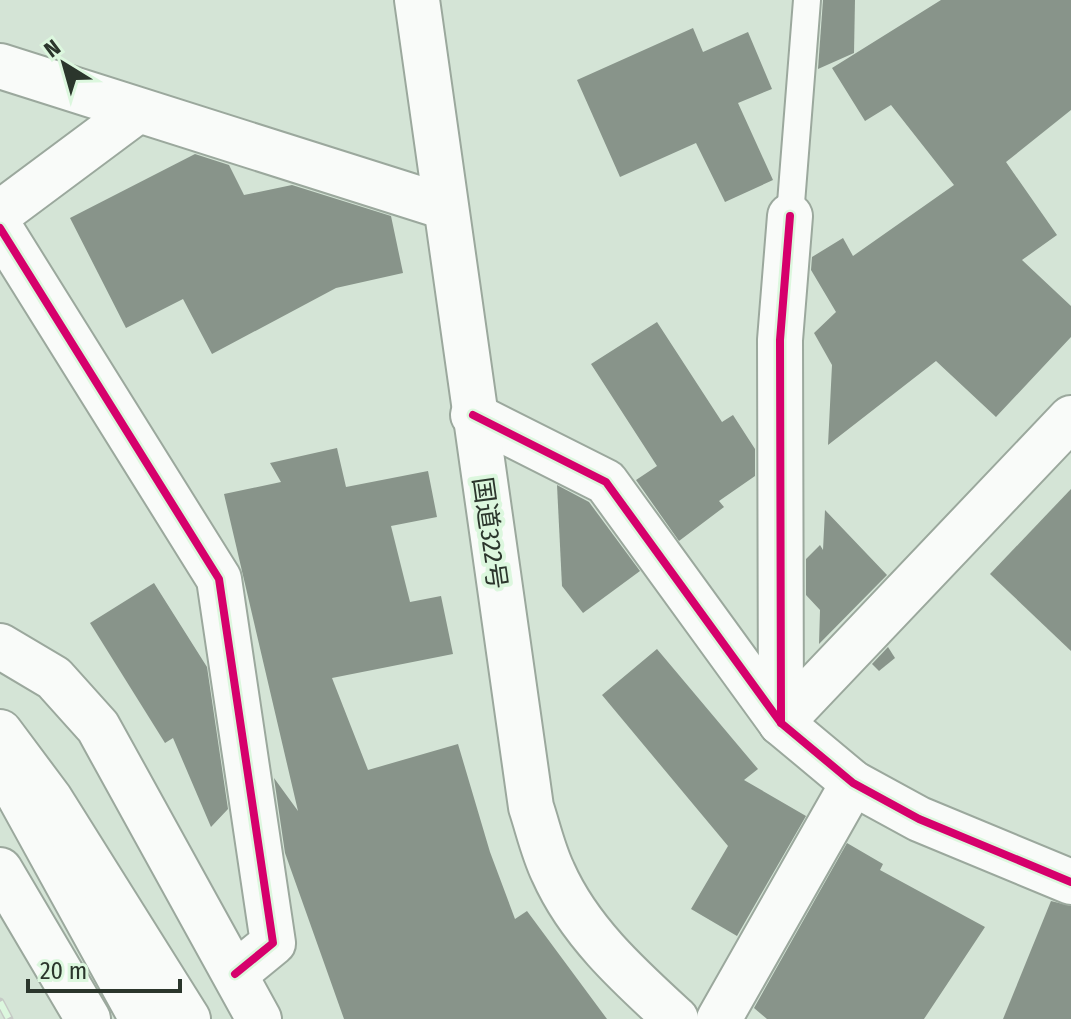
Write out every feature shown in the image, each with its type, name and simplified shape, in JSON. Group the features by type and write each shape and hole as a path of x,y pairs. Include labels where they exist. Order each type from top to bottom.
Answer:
{"main road":[{"name":"国道322号","path":"417,0 473,415 531,807 553,872 584,925 628,976 676,1019"},
{"path":"0,66 445,207"},
{"path":"0,213 137,111"},
{"path":"781,723 780,340 790,216"},
{"path":"0,228 219,579 273,943 235,974"},
{"path":"473,415 606,482 781,723 853,783 919,819 1071,882"},
{"path":"781,723 1071,418"},
{"path":"0,646 54,678 98,727 259,1019"},
{"path":"0,732 50,799 188,1019"},
{"path":"0,761 142,1019"},
{"path":"719,1019 853,783"},
{"path":"0,870 88,1019"}],"lane":[{"path":"790,216 807,0"}],"building":[{"path":"823,0 855,0 854,53 818,69"},
{"path":"941,0 1071,0 1071,110 1006,162 1057,235 1022,260 1071,306 1071,337 996,417 936,361 828,445 832,365 814,333 836,312 811,270 812,257 843,238 853,256 954,185 891,105 865,121 832,68"},
{"path":"693,28 703,52 748,32 772,89 738,103 773,180 725,202 696,143 620,177 577,80"},
{"path":"195,154 229,165 244,195 292,185 391,216 403,273 336,288 212,354 183,299 126,328 70,218"},
{"path":"657,322 722,422 733,415 755,449 755,476 719,501 724,507 679,541 636,480 657,466 591,364"},
{"path":"337,448 346,487 428,471 437,517 391,526 410,602 441,596 453,654 332,678 368,770 458,744 490,852 515,919 527,911 607,1019 344,1019 285,853 274,778 298,811 224,494 281,482 270,463"},
{"path":"557,485 589,502 640,571 583,613 562,586"},
{"path":"1071,489 1071,651 990,574"},
{"path":"825,510 887,575 819,644 820,610 806,595 806,559 820,545 823,550"},
{"path":"154,583 207,667 228,809 211,827 173,738 165,743 90,623"},
{"path":"888,647 895,658 879,671 872,664"},
{"path":"657,649 758,769 744,780 806,816 737,936 691,909 728,846 602,695"},
{"path":"847,843 883,864 880,870 985,927 924,1019 767,1019 754,1008"},
{"path":"1051,901 1071,906 1071,1019 1003,1019"}],"railway":[{"path":"0,1002 9,1019"}],"cycle path":[{"path":"781,723 780,340 790,216"},
{"path":"0,228 219,579 273,943 235,974"},
{"path":"473,415 606,482 781,723 853,783 919,819 1071,882"}]}
